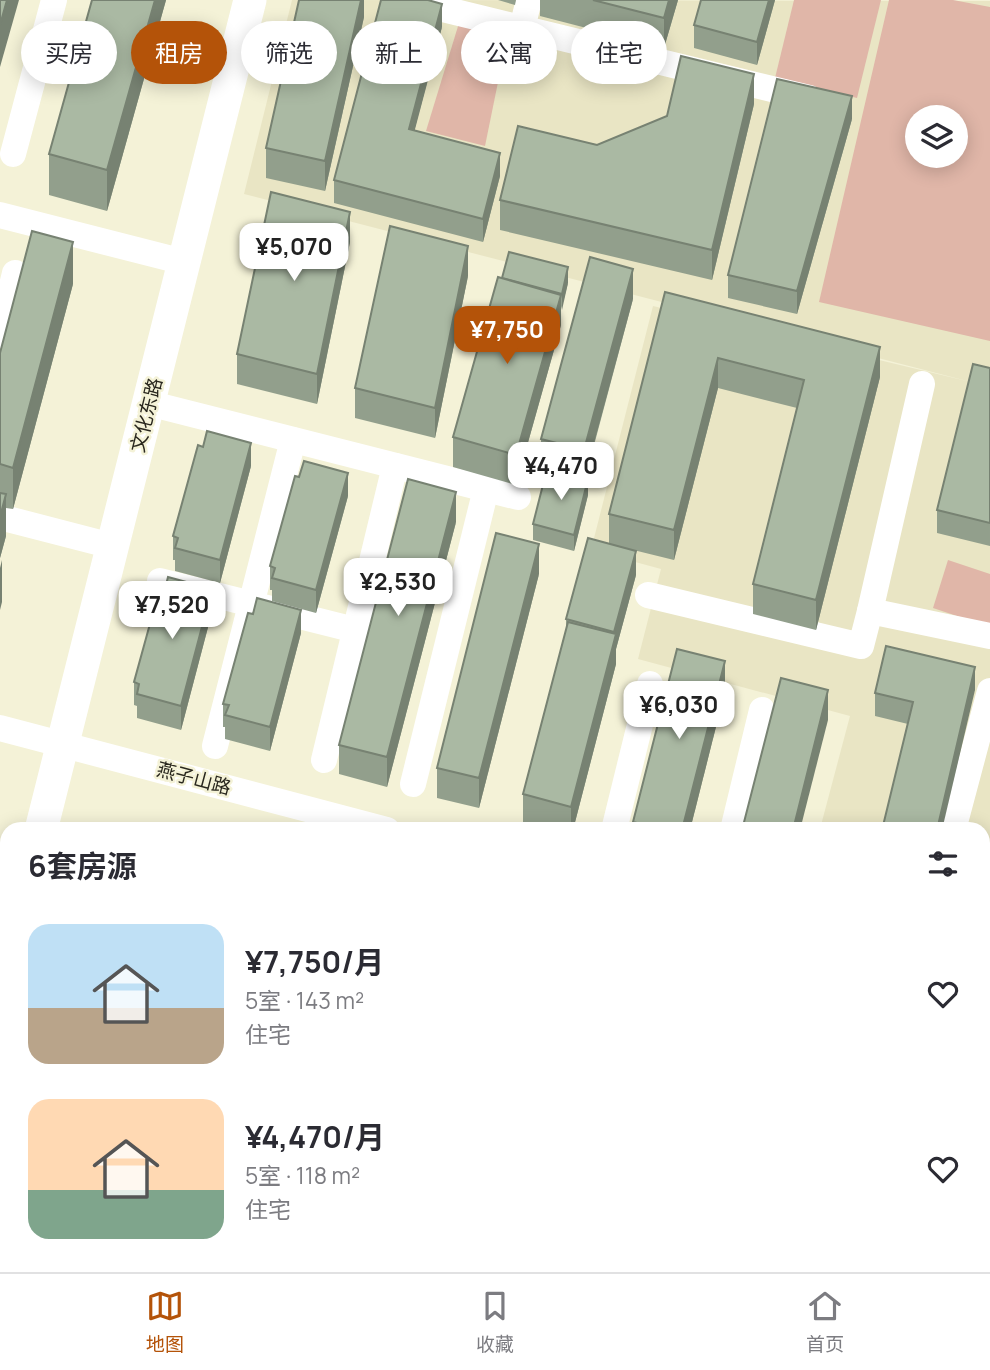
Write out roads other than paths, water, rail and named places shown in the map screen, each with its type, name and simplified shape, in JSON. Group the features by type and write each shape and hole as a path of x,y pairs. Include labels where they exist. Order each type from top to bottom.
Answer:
{"main road":[{"name":"文化东路","path":"43,822 250,0"}],"street":[{"path":"13,154 54,0"},
{"path":"524,21 529,0"},
{"path":"418,1 495,21"},
{"path":"557,36 832,103"},
{"path":"0,215 184,262"},
{"path":"0,335 15,273"},
{"path":"648,595 861,646 922,384"},
{"path":"148,403 518,497"},
{"path":"215,746 293,440"},
{"path":"324,760 395,466"},
{"path":"413,784 486,489"},
{"path":"0,517 112,546"},
{"path":"160,581 355,630"},
{"path":"870,611 990,636"},
{"path":"616,822 650,684"},
{"path":"955,822 990,691"},
{"path":"735,822 762,710"},
{"name":"燕子山路","path":"0,728 60,753 290,822"},
{"name":"燕子山路","path":"0,746 60,753 353,822"}]}
